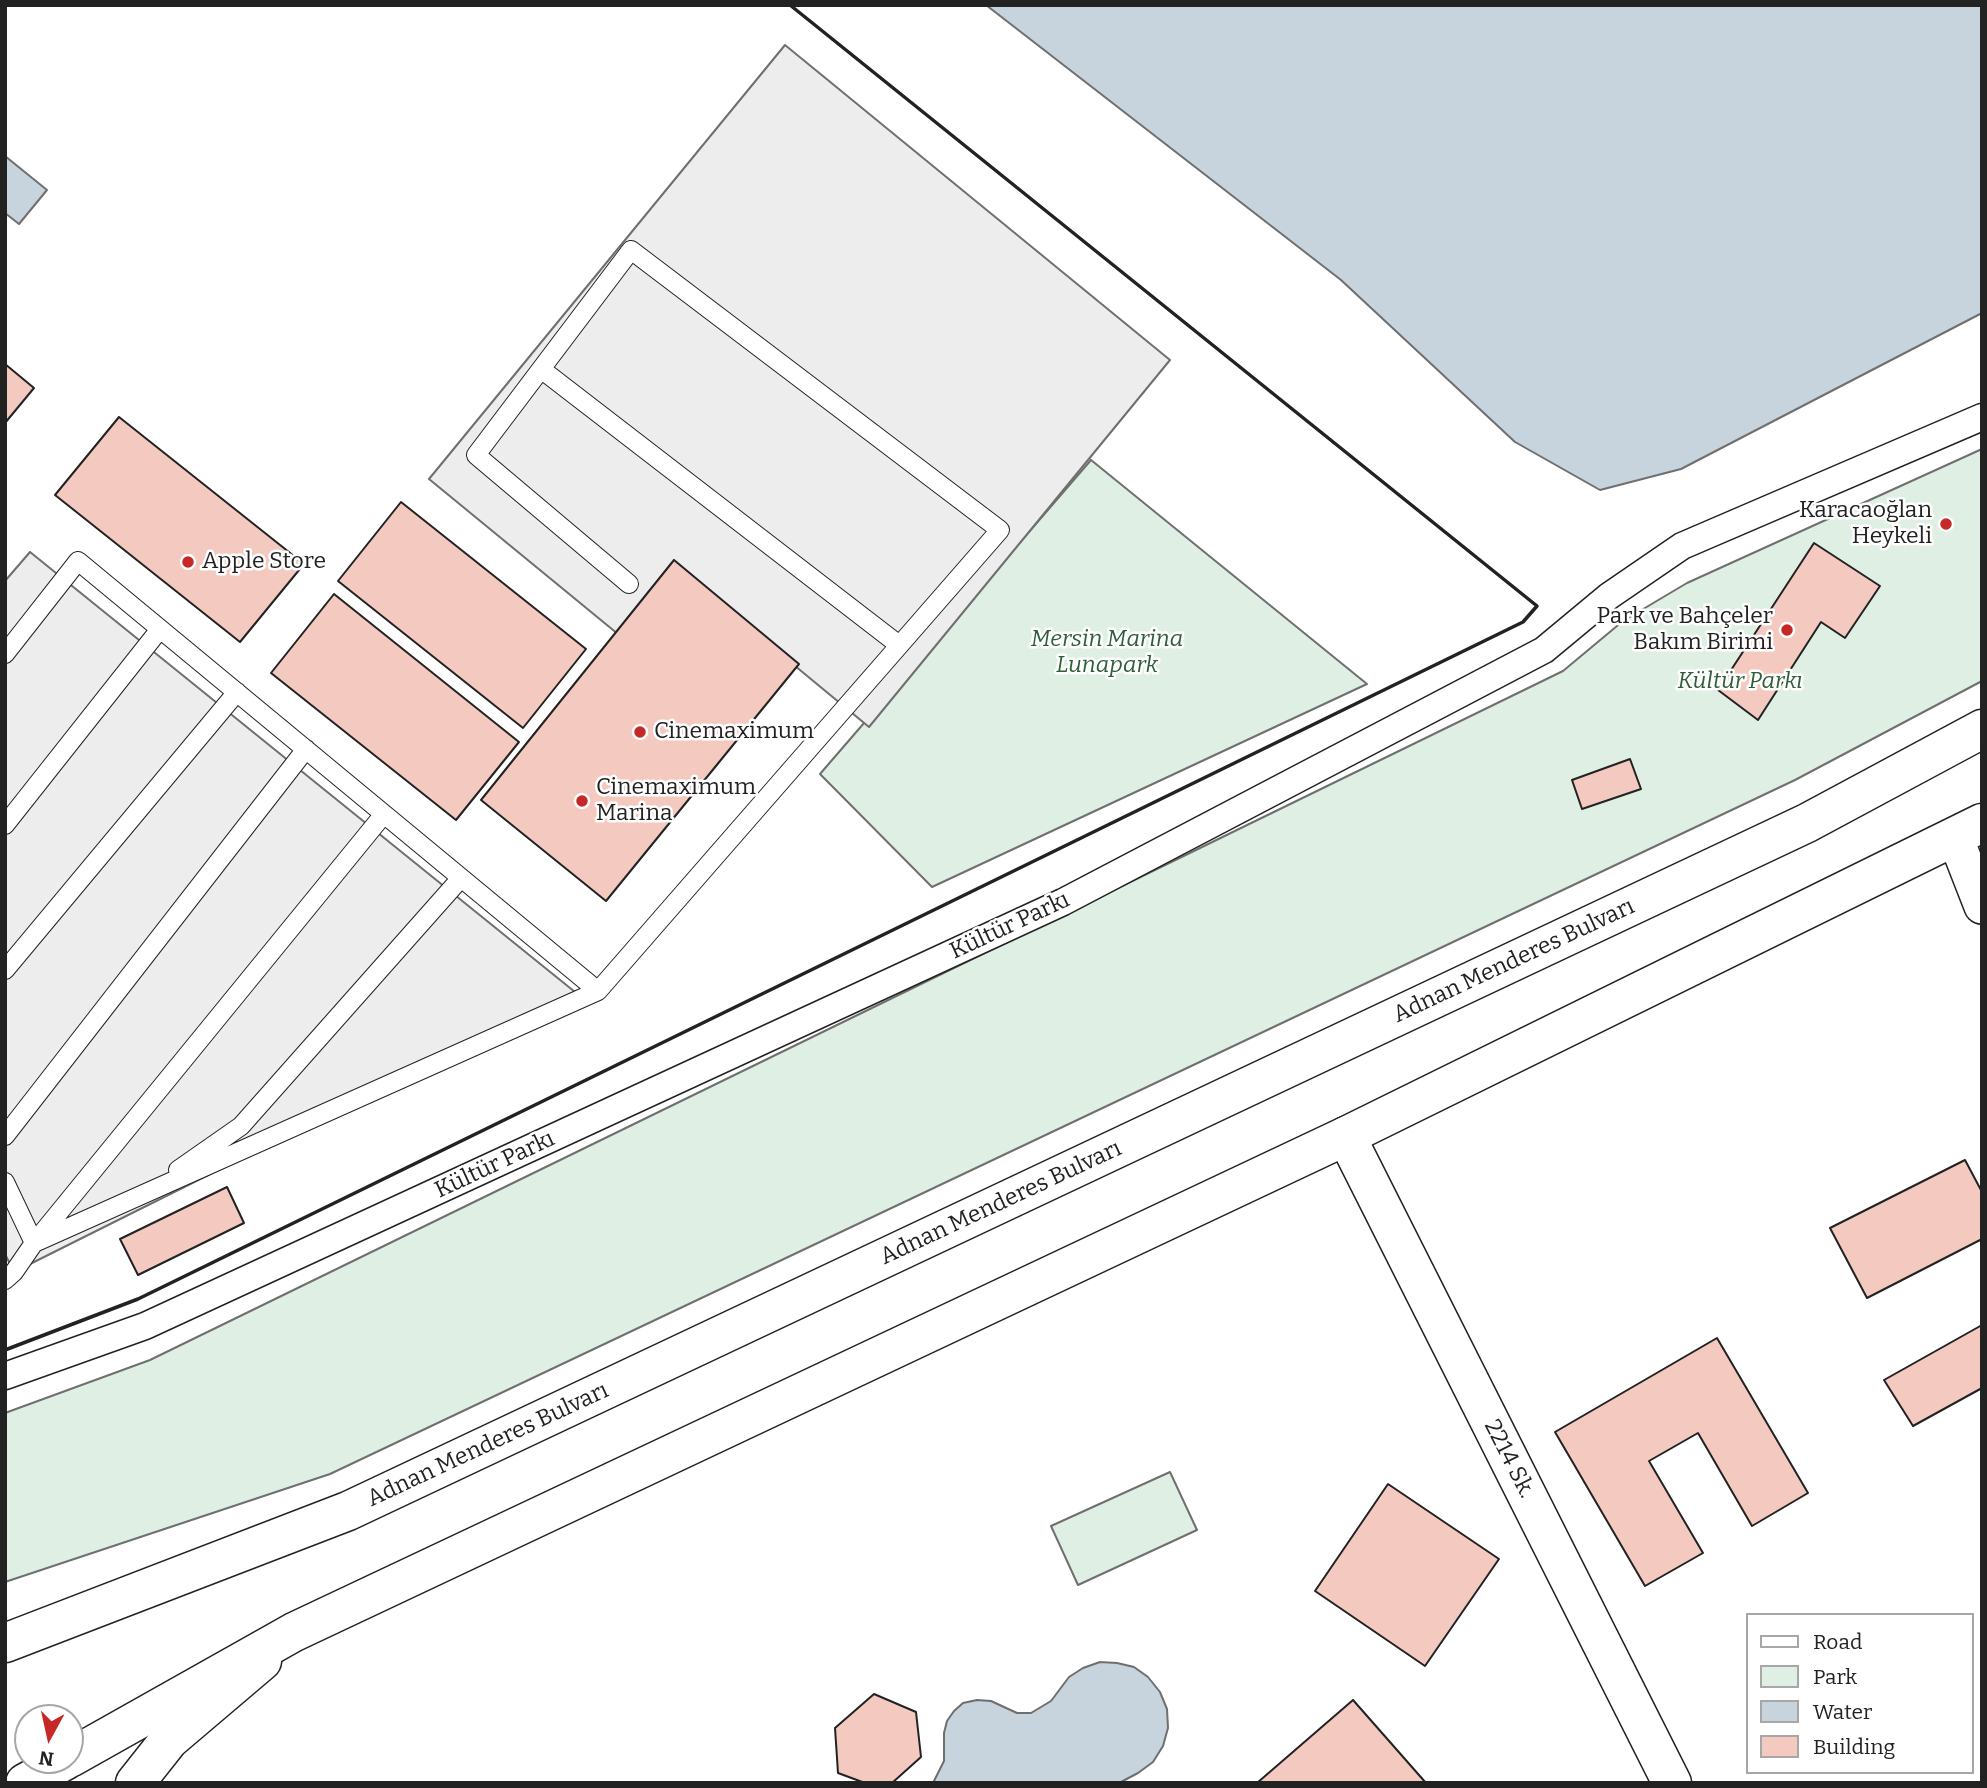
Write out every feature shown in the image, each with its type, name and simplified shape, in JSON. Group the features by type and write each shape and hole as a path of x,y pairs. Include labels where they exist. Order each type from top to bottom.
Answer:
{"main road":[{"name":"Adnan Menderes Bulvarı","path":"5,1643 348,1511 1807,823 1982,729"},
{"path":"84,1750 295,1632 1346,1136 1968,830"},
{"name":"2214 Sk.","path":"1346,1136 1672,1783"},
{"path":"135,1783 169,1740 295,1632"},
{"path":"25,1783 41,1774"}],"street":[{"name":"Kültür Parkı","path":"5,1376 145,1326 1063,902 1544,650 1609,596 1682,546 1982,417"},
{"path":"1968,830 1982,906"}],"lane":[{"path":"34,1243 598,991 1000,530 631,250 476,455 629,584"},
{"path":"541,369 899,645"},
{"path":"5,654 78,561 598,991"},
{"path":"5,825 160,629"},
{"path":"5,970 237,692"},
{"path":"5,1136 306,749"},
{"path":"5,1280 384,814"},
{"path":"144,1194 241,1126 461,878"},
{"path":"5,1182 34,1243"}],"green space":[{"name":"Kültür Parkı","path":"1982,449 1982,681 1795,780 330,1474 5,1582 5,1413 150,1360 1563,671 1623,621 1687,583"},
{"name":"Mersin Marina Lunapark","path":"1091,460 1367,684 932,887 820,774"},
{"path":"1170,1472 1197,1530 1078,1585 1051,1526"}],"shaded area":[{"path":"785,45 1170,360 869,727 680,571 624,639 429,479"},
{"path":"30,552 575,992 14,1272 5,1254 5,581"}],"water":[{"path":"986,5 1982,5 1982,313 1681,469 1600,490 1515,442 1341,280"},
{"path":"5,156 47,190 19,224 5,213"},
{"path":"1100,1662 1134,1667 1148,1677 1160,1692 1167,1709 1168,1728 1163,1746 1153,1762 1138,1773 1119,1783 933,1783 944,1761 947,1721 963,1703 991,1701 1017,1713 1031,1713 1051,1701 1069,1677"}],"building":[{"path":"5,364 34,388 5,423"},
{"path":"119,417 304,564 240,642 55,495"},
{"path":"401,502 586,649 523,728 338,581"},
{"name":"Park ve Bahçeler Bakım Birimi","path":"1814,543 1880,586 1845,638 1821,622 1758,720 1718,690"},
{"name":"Cinemaximum","path":"674,560 799,664 606,901 481,800"},
{"path":"334,594 519,742 456,820 271,673"},
{"path":"1630,759 1641,789 1582,809 1572,780"},
{"path":"1965,1160 1982,1192 1982,1239 1867,1298 1830,1228"},
{"path":"227,1187 244,1223 138,1275 120,1239"},
{"path":"1982,1325 1982,1388 1913,1426 1884,1380"},
{"path":"1717,1338 1808,1493 1752,1526 1698,1433 1649,1461 1703,1553 1645,1586 1555,1432"},
{"path":"1388,1484 1499,1559 1425,1666 1315,1591"},
{"path":"874,1694 916,1712 921,1757 892,1783 865,1783 838,1773 835,1728"},
{"path":"1353,1700 1426,1783 1257,1783"}],"wall":[{"path":"5,1350 138,1299 1523,622 1537,606 790,5"}],"place":[{"name":"Karacaoğlan Heykeli","path":"1946,524"},
{"name":"Apple Store","path":"188,562"},
{"name":"Park ve Bahçeler Bakım Birimi","path":"1787,630"},
{"name":"Cinemaximum","path":"640,732"},
{"name":"Cinemaximum Marina","path":"582,801"}]}
